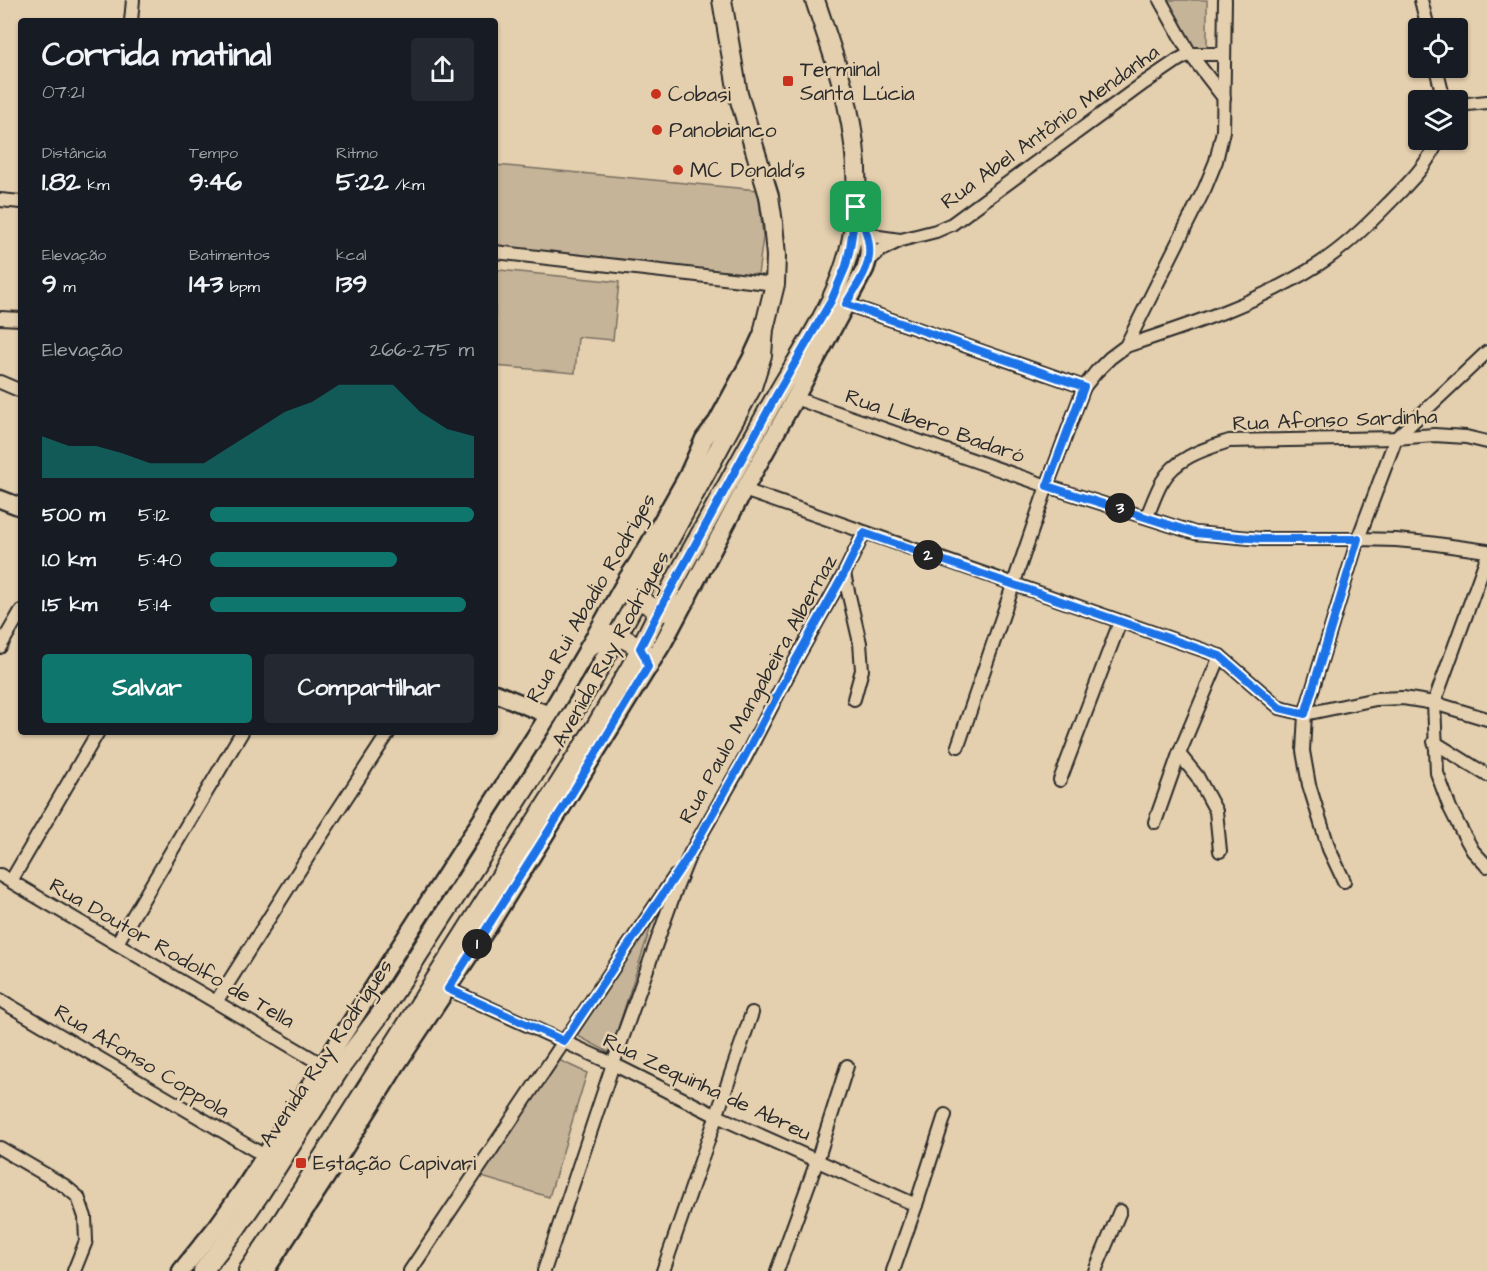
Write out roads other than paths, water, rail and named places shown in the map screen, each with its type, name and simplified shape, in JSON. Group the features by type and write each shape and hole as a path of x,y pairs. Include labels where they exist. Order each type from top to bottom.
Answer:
{"main road":[{"name":"Avenida Ruy Rodrigues","path":"203,1271 237,1227 341,1067 379,1016 552,747 594,678 752,387 762,355 764,329 775,285 775,245 769,196 738,94 722,0"},
{"name":"Avenida Ruy Rodrigues","path":"248,1271 284,1218 596,726 771,405 831,301 846,266 852,236 856,207 855,151 842,85 814,0"},
{"path":"643,555 631,583 633,592 638,598 659,611 666,612 676,610 687,598"},
{"path":"589,648 605,635 617,635 640,648 648,667"}],"street":[{"path":"131,18 134,0"},
{"path":"1160,0 1190,54 1224,98"},
{"path":"1126,346 1205,188 1216,161 1223,131 1225,0"},
{"path":"1421,0 1426,18"},
{"name":"Rua Abel Antônio Mendanha","path":"869,260 881,250 901,240 936,231 952,224 1178,60 1190,54 1223,54"},
{"path":"1468,104 1487,102"},
{"path":"958,746 1047,486 1084,387 1110,358 1126,346 1238,306 1321,263 1361,231 1394,198 1424,165 1432,150"},
{"path":"0,200 18,202"},
{"path":"265,1271 556,820 663,643 869,260 866,230 856,207"},
{"name":"Rua Abel Antônio Mendanha","path":"866,230 888,240 901,240"},
{"path":"498,252 775,285"},
{"path":"846,304 1084,387"},
{"path":"0,318 18,319"},
{"name":"Rua Rui Abadio Rodriges","path":"181,1271 243,1190 549,714 687,477 764,329"},
{"path":"1344,881 1329,849 1309,785 1304,751 1305,714 1358,539 1396,438 1487,352"},
{"path":"0,382 18,389"},
{"name":"Rua Líbero Badaró","path":"795,398 1047,486 1195,533 1261,539 1358,539 1429,543 1487,551"},
{"name":"Rua Afonso Sardinha","path":"1147,516 1163,480 1176,465 1190,456 1229,441 1396,438 1434,435 1466,437 1487,442"},
{"path":"744,490 1220,656 1280,708 1305,714 1376,699 1403,698 1434,703 1487,719"},
{"path":"0,499 18,506"},
{"name":"Rua Paulo Mangabeira Albernaz","path":"544,1271 613,1064 690,854 844,574 864,533"},
{"path":"1487,557 1434,703 1437,773 1450,808 1473,851 1487,866"},
{"path":"844,574 860,643 862,670 854,699"},
{"path":"0,646 18,616"},
{"path":"1060,780 1120,622"},
{"path":"1155,822 1179,754 1220,656"},
{"path":"498,694 549,714"},
{"path":"6,878 96,735"},
{"path":"117,943 240,735"},
{"path":"216,1002 387,735"},
{"path":"1434,742 1487,776"},
{"path":"1179,754 1197,776 1216,811 1220,851"},
{"path":"410,1271 690,854"},
{"name":"Rua Doutor Rodolfo de Tella","path":"6,878 323,1065"},
{"name":"Rua Zequinha de Abreu","path":"448,989 613,1064 717,1116 916,1205"},
{"name":"Rua Afonso Coppola","path":"0,1000 265,1156"},
{"path":"663,1271 752,1013"},
{"path":"777,1271 817,1161 847,1066"},
{"path":"893,1271 945,1115"},
{"path":"0,1148 65,1186 78,1197 85,1216 86,1241 74,1271"},
{"path":"1095,1271 1120,1211"}],"place":[{"name":"Terminal Santa Lúcia","path":"788,81"},
{"name":"Cobasi","path":"656,94"},
{"name":"Panobianco","path":"657,130"},
{"name":"MC Donald's","path":"678,170"},
{"name":"Estação Capivari","path":"301,1163"}]}
